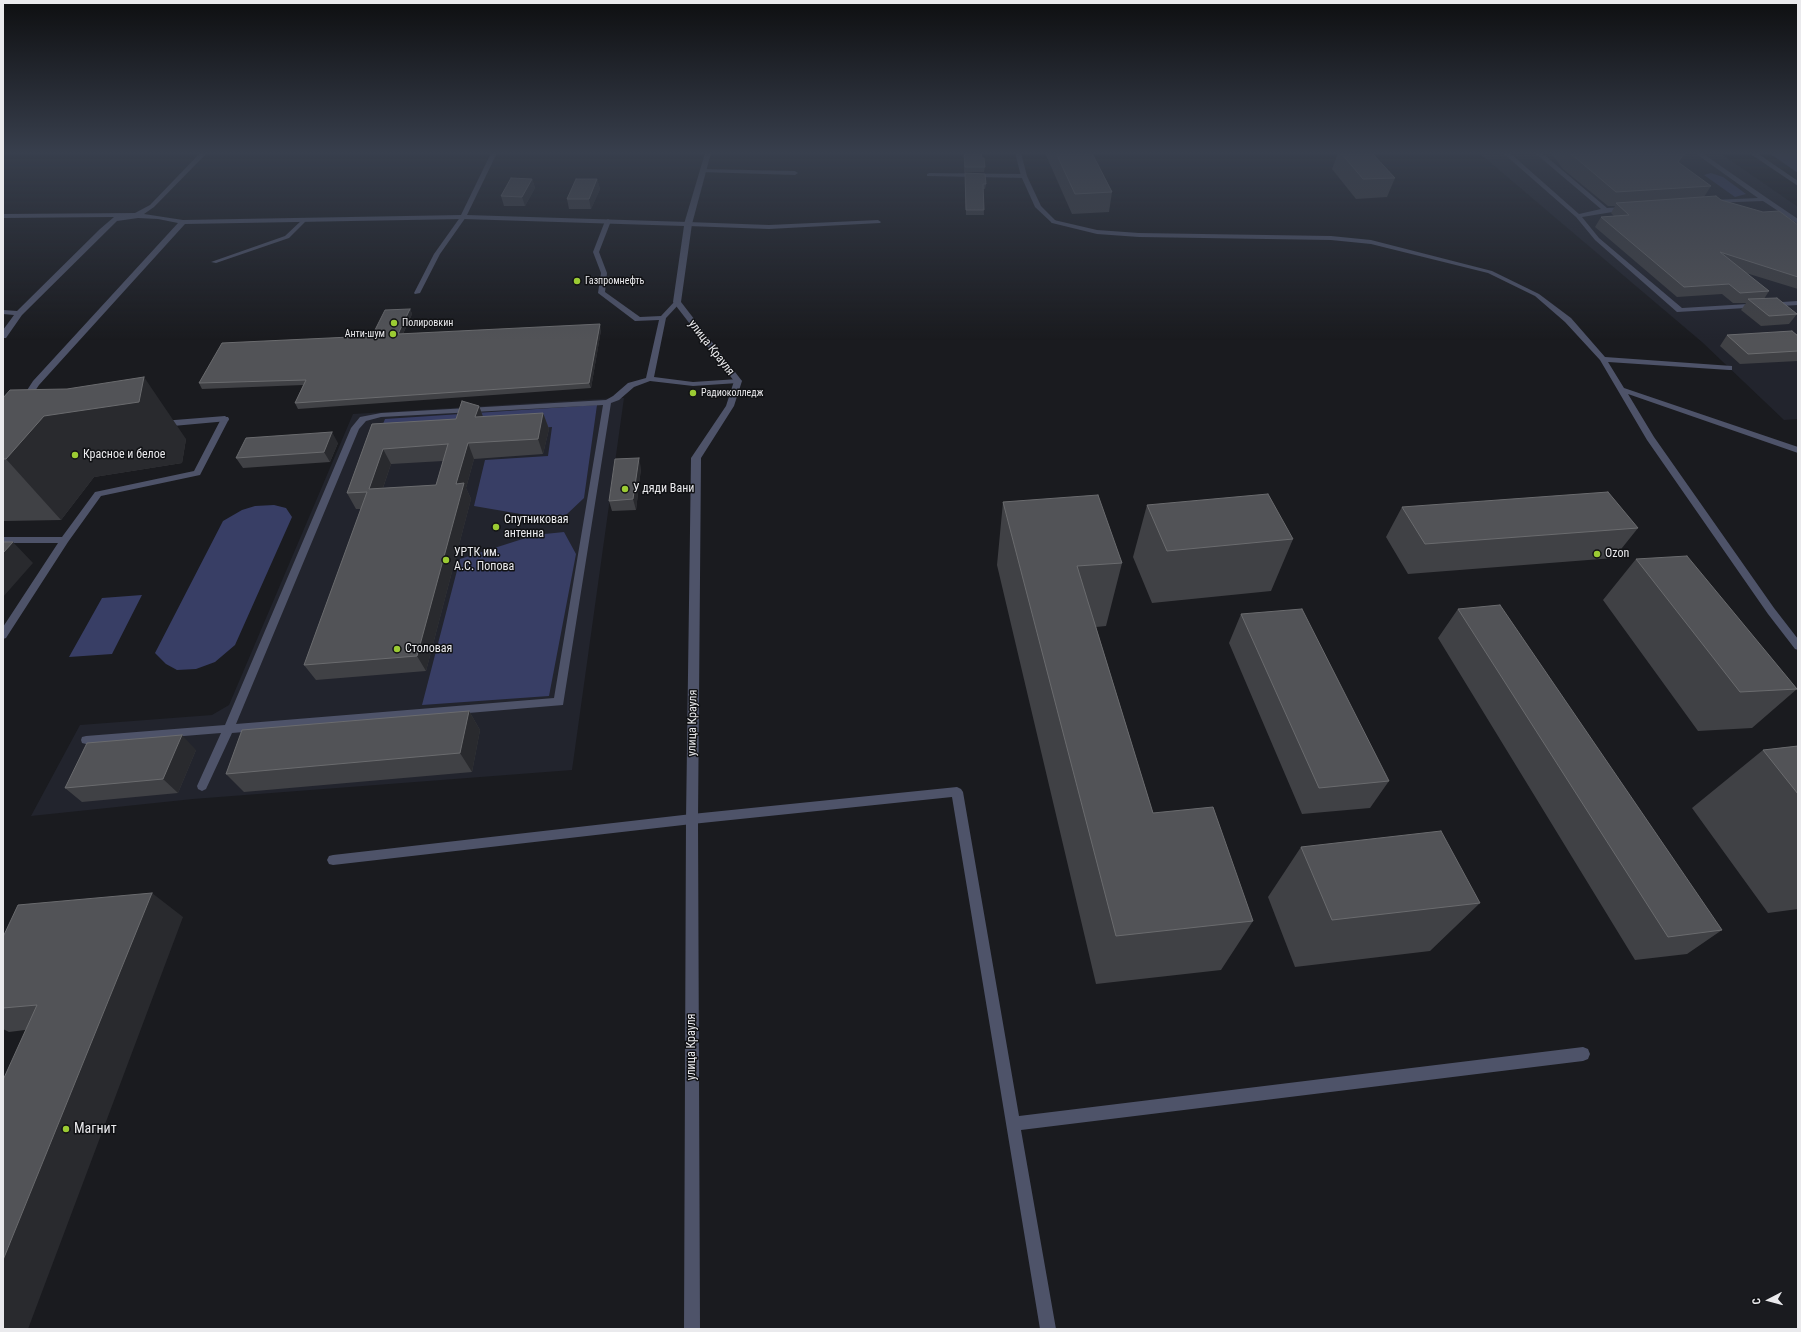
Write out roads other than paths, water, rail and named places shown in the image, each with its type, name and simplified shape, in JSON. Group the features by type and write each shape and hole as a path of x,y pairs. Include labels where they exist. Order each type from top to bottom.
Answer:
{"street":[{"path":"677,302 690,215"},
{"path":"1047,215 1054,222"},
{"path":"3,216 136,216 158,217 183,222 463,217 688,224"},
{"path":"3,336 19,313 115,219 136,216"},
{"path":"19,410 36,383 183,222"},
{"name":"улица Крауля","path":"677,302 738,381 730,406 696,458 692,819 692,1329"},
{"path":"3,312 19,313"},
{"path":"154,424 225,419"}],"lane":[{"path":"1582,215 1578,216 1597,239 1680,310 1798,303"},
{"path":"1788,215 1798,222"},
{"path":"417,293 437,254 463,217"},
{"path":"214,262 287,236 303,221"},
{"path":"608,221 596,252 604,273 601,292 638,318 663,318"},
{"path":"688,224 769,227 878,222"},
{"path":"1054,222 1097,232 1139,235 1331,238 1371,242 1490,272 1537,295 1568,320 1603,359 1650,438 1771,611 1798,646"},
{"path":"650,379 663,318 677,302"},
{"path":"1783,304 1793,313"},
{"path":"1603,359 1729,368"},
{"path":"202,786 229,728 303,555 355,428 363,419 381,415 607,402 616,398 631,385 650,379 693,384 738,381"},
{"path":"1620,389 1798,450"},
{"path":"86,740 559,702 607,402"},
{"path":"3,635 65,540 98,494 197,473 225,419"},
{"path":"3,540 65,540"},
{"path":"332,860 692,819 957,792 1048,1329"},
{"path":"1013,1124 1583,1054"}],"place":[{"name":"Газпромнефть","path":"577,281"},
{"name":"Полировкин","path":"394,323"},
{"name":"Анти-шум","path":"393,334"},
{"name":"Радиоколледж","path":"693,393"},
{"name":"Красное и белое","path":"75,455"},
{"name":"У дяди Вани","path":"625,489"},
{"name":"Спутниковая антенна","path":"496,527"},
{"name":"Ozon","path":"1597,554"},
{"name":"УРТК им. А.С. Попова","path":"446,560"},
{"name":"Столовая","path":"397,649"},
{"name":"Магнит","path":"66,1129"}]}
